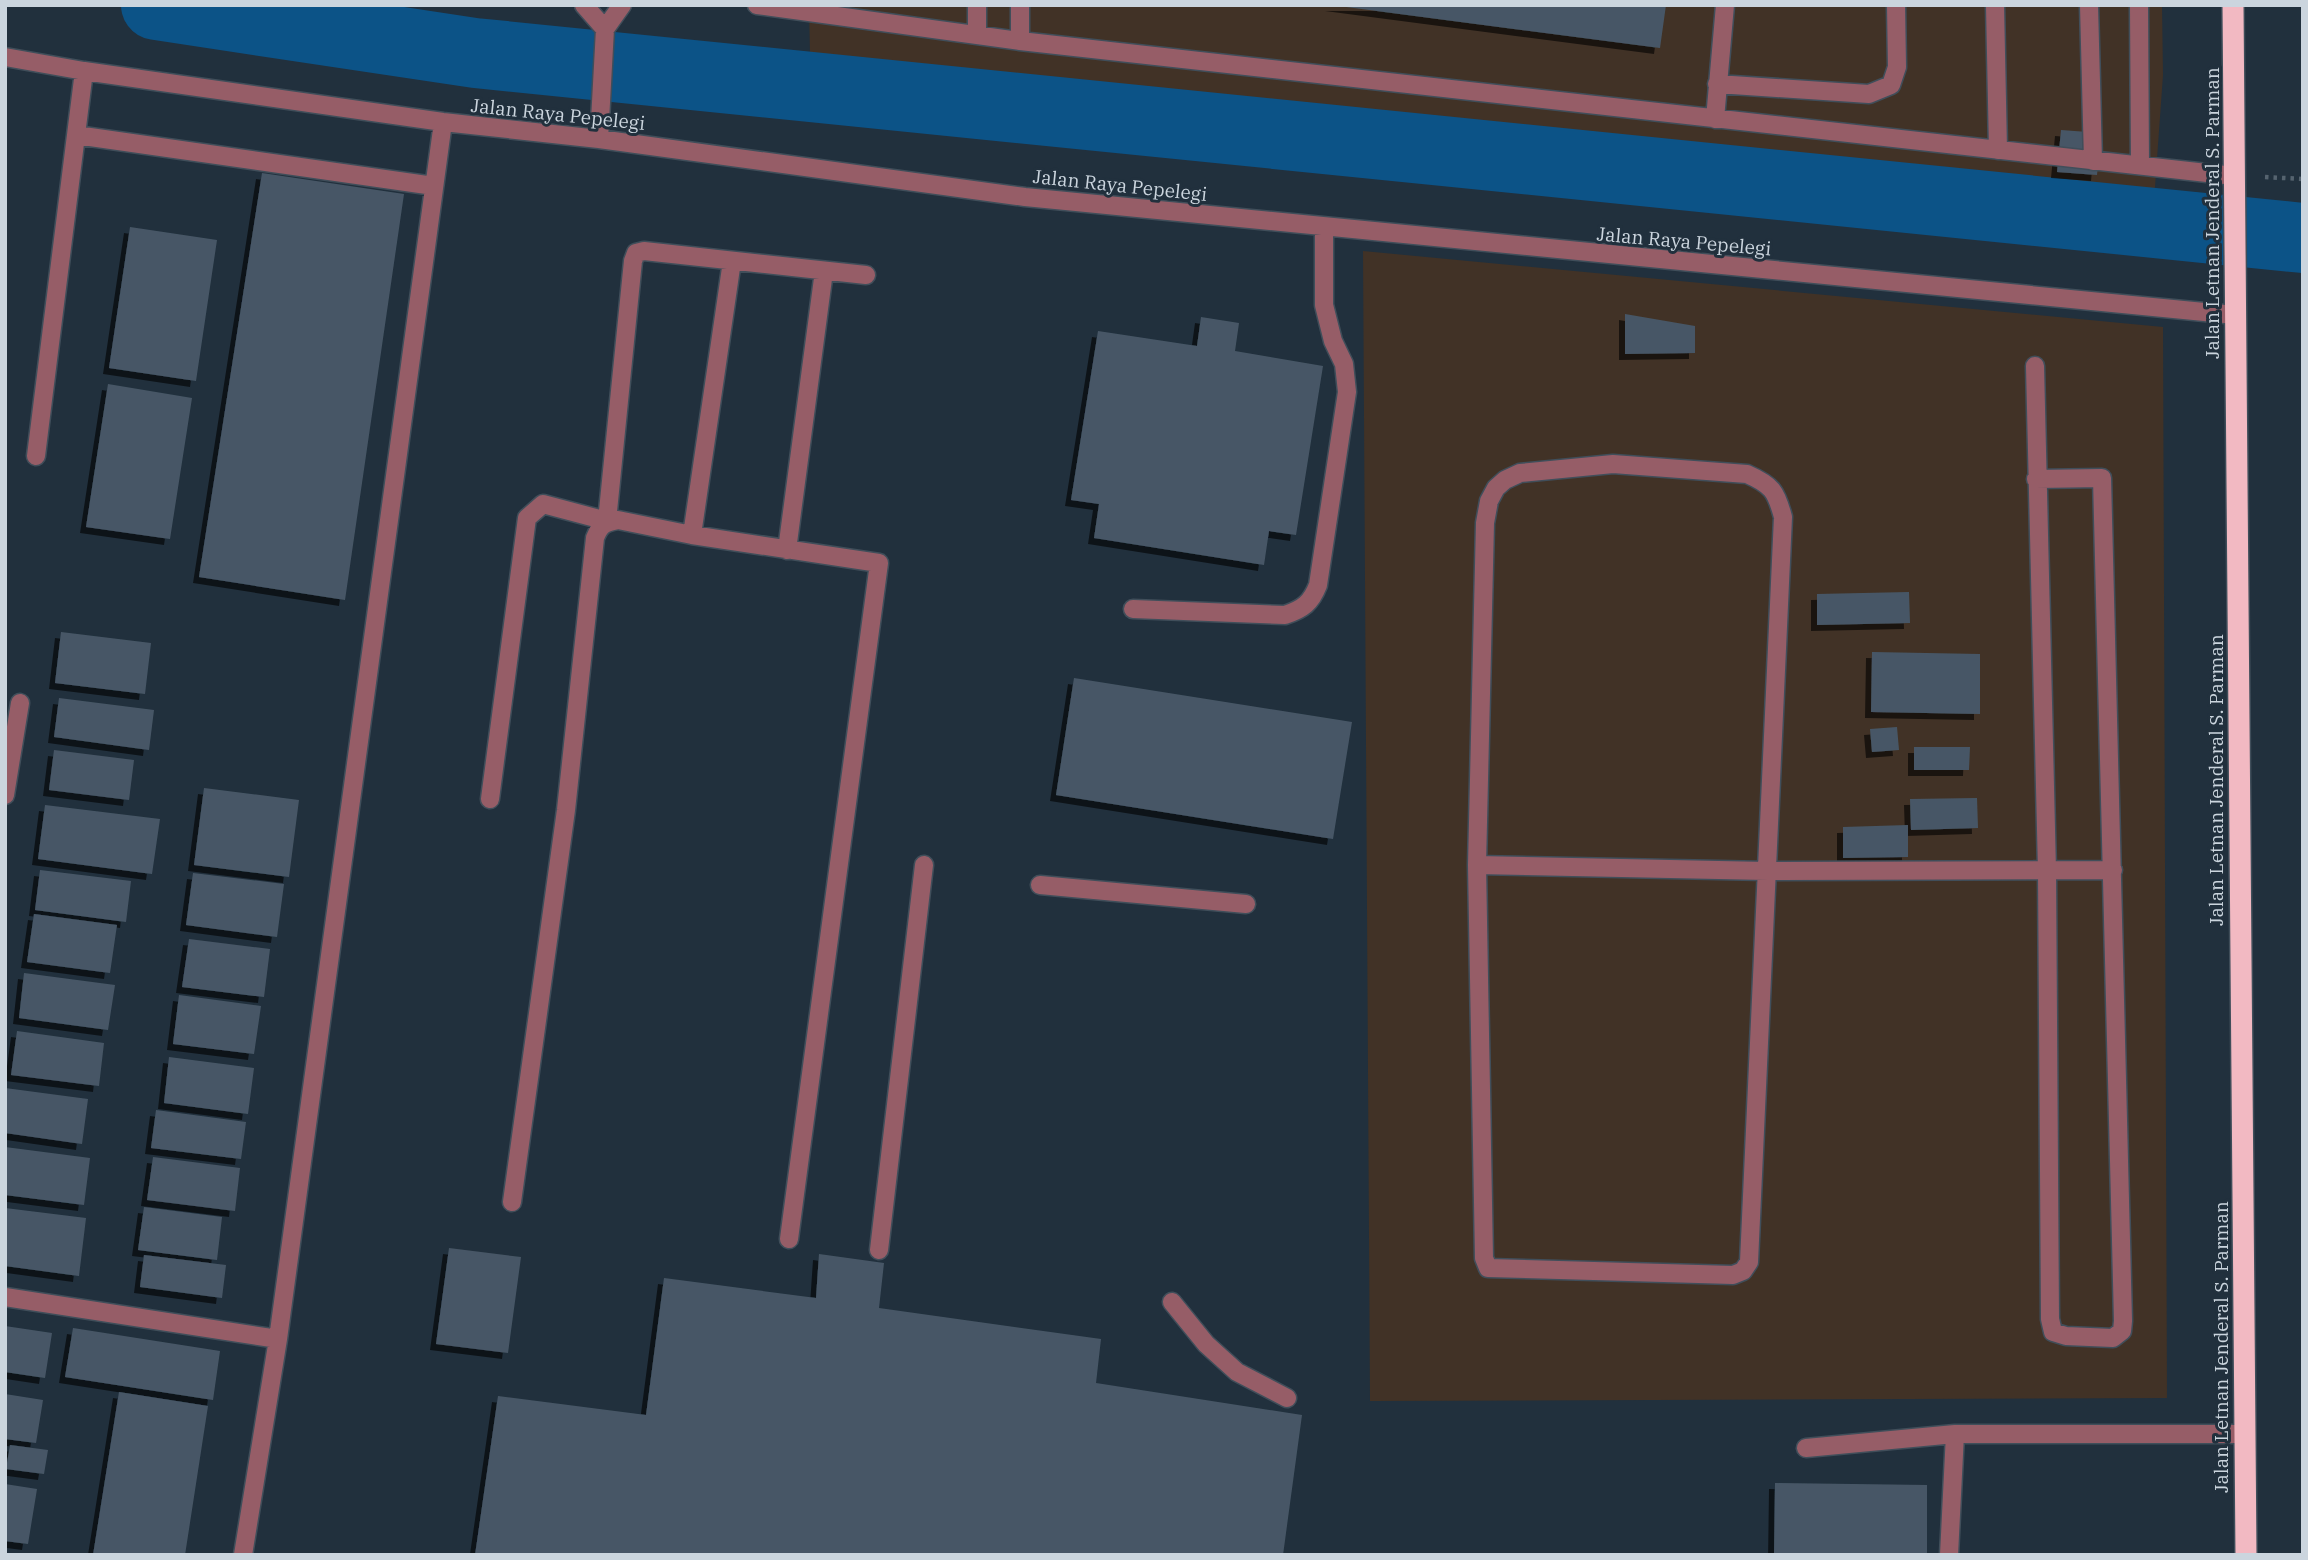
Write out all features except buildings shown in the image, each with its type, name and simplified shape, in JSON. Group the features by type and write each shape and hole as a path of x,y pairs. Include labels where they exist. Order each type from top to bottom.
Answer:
{"highway":[{"name":"Jalan Letnan Jenderal S. Parman","path":"2233,5 2246,1555"}],"street":[{"path":"584,5 604,33"},
{"path":"599,139 604,33 622,5"},
{"path":"757,5 1020,41 2234,176"},
{"path":"976,5 977,35"},
{"path":"1020,5 1020,41"},
{"path":"1715,119 1725,5"},
{"path":"1717,84 1869,94 1891,85 1897,66 1896,5"},
{"path":"1995,5 1998,150"},
{"path":"2089,5 2093,161"},
{"path":"2139,5 2140,165"},
{"name":"Jalan Raya Pepelegi","path":"5,57 84,71 443,122 599,139 1025,197 2235,315"},
{"path":"36,456 84,71"},
{"path":"243,1555 278,1339 443,122"},
{"path":"76,135 434,186"},
{"path":"1133,609 1285,615 1300,610 1312,600 1318,585 1347,392 1344,364 1333,341 1324,305 1324,227"},
{"path":"512,1202 566,810 595,538 599,527 607,521 633,261 636,253 644,251 866,275"},
{"path":"692,535 732,261"},
{"path":"787,550 824,271"},
{"path":"2035,366 2036,479 2047,870 2050,1319 2053,1332 2066,1336 2113,1338 2122,1331 2123,1321 2102,478 2036,479"},
{"path":"1613,464 1746,474 1766,482 1777,495 1783,517 1767,871 1749,1262 1744,1271 1733,1275 1488,1268 1484,1258 1477,865 1485,523 1489,502 1496,488 1505,480 1520,473 1613,464"},
{"path":"490,799 527,518 543,504 607,521 618,520 692,535 879,563 789,1239"},
{"path":"5,795 20,703"},
{"path":"879,1250 924,865"},
{"path":"1477,865 1767,871 2113,870"},
{"path":"1040,885 1247,904"},
{"path":"5,1297 278,1339"},
{"path":"1172,1302 1206,1344 1237,1372 1287,1398"},
{"path":"1949,1555 1955,1434"},
{"path":"1805,1448 1955,1434 2244,1434"}],"path":[{"path":"2234,176 2303,179"}],"shaded area":[{"path":"809,5 2162,5 2163,75 2154,201 810,54"},
{"path":"1363,251 2163,327 2167,1398 1370,1401"}],"waterway":[{"path":"156,5 475,53 2303,238"}]}
